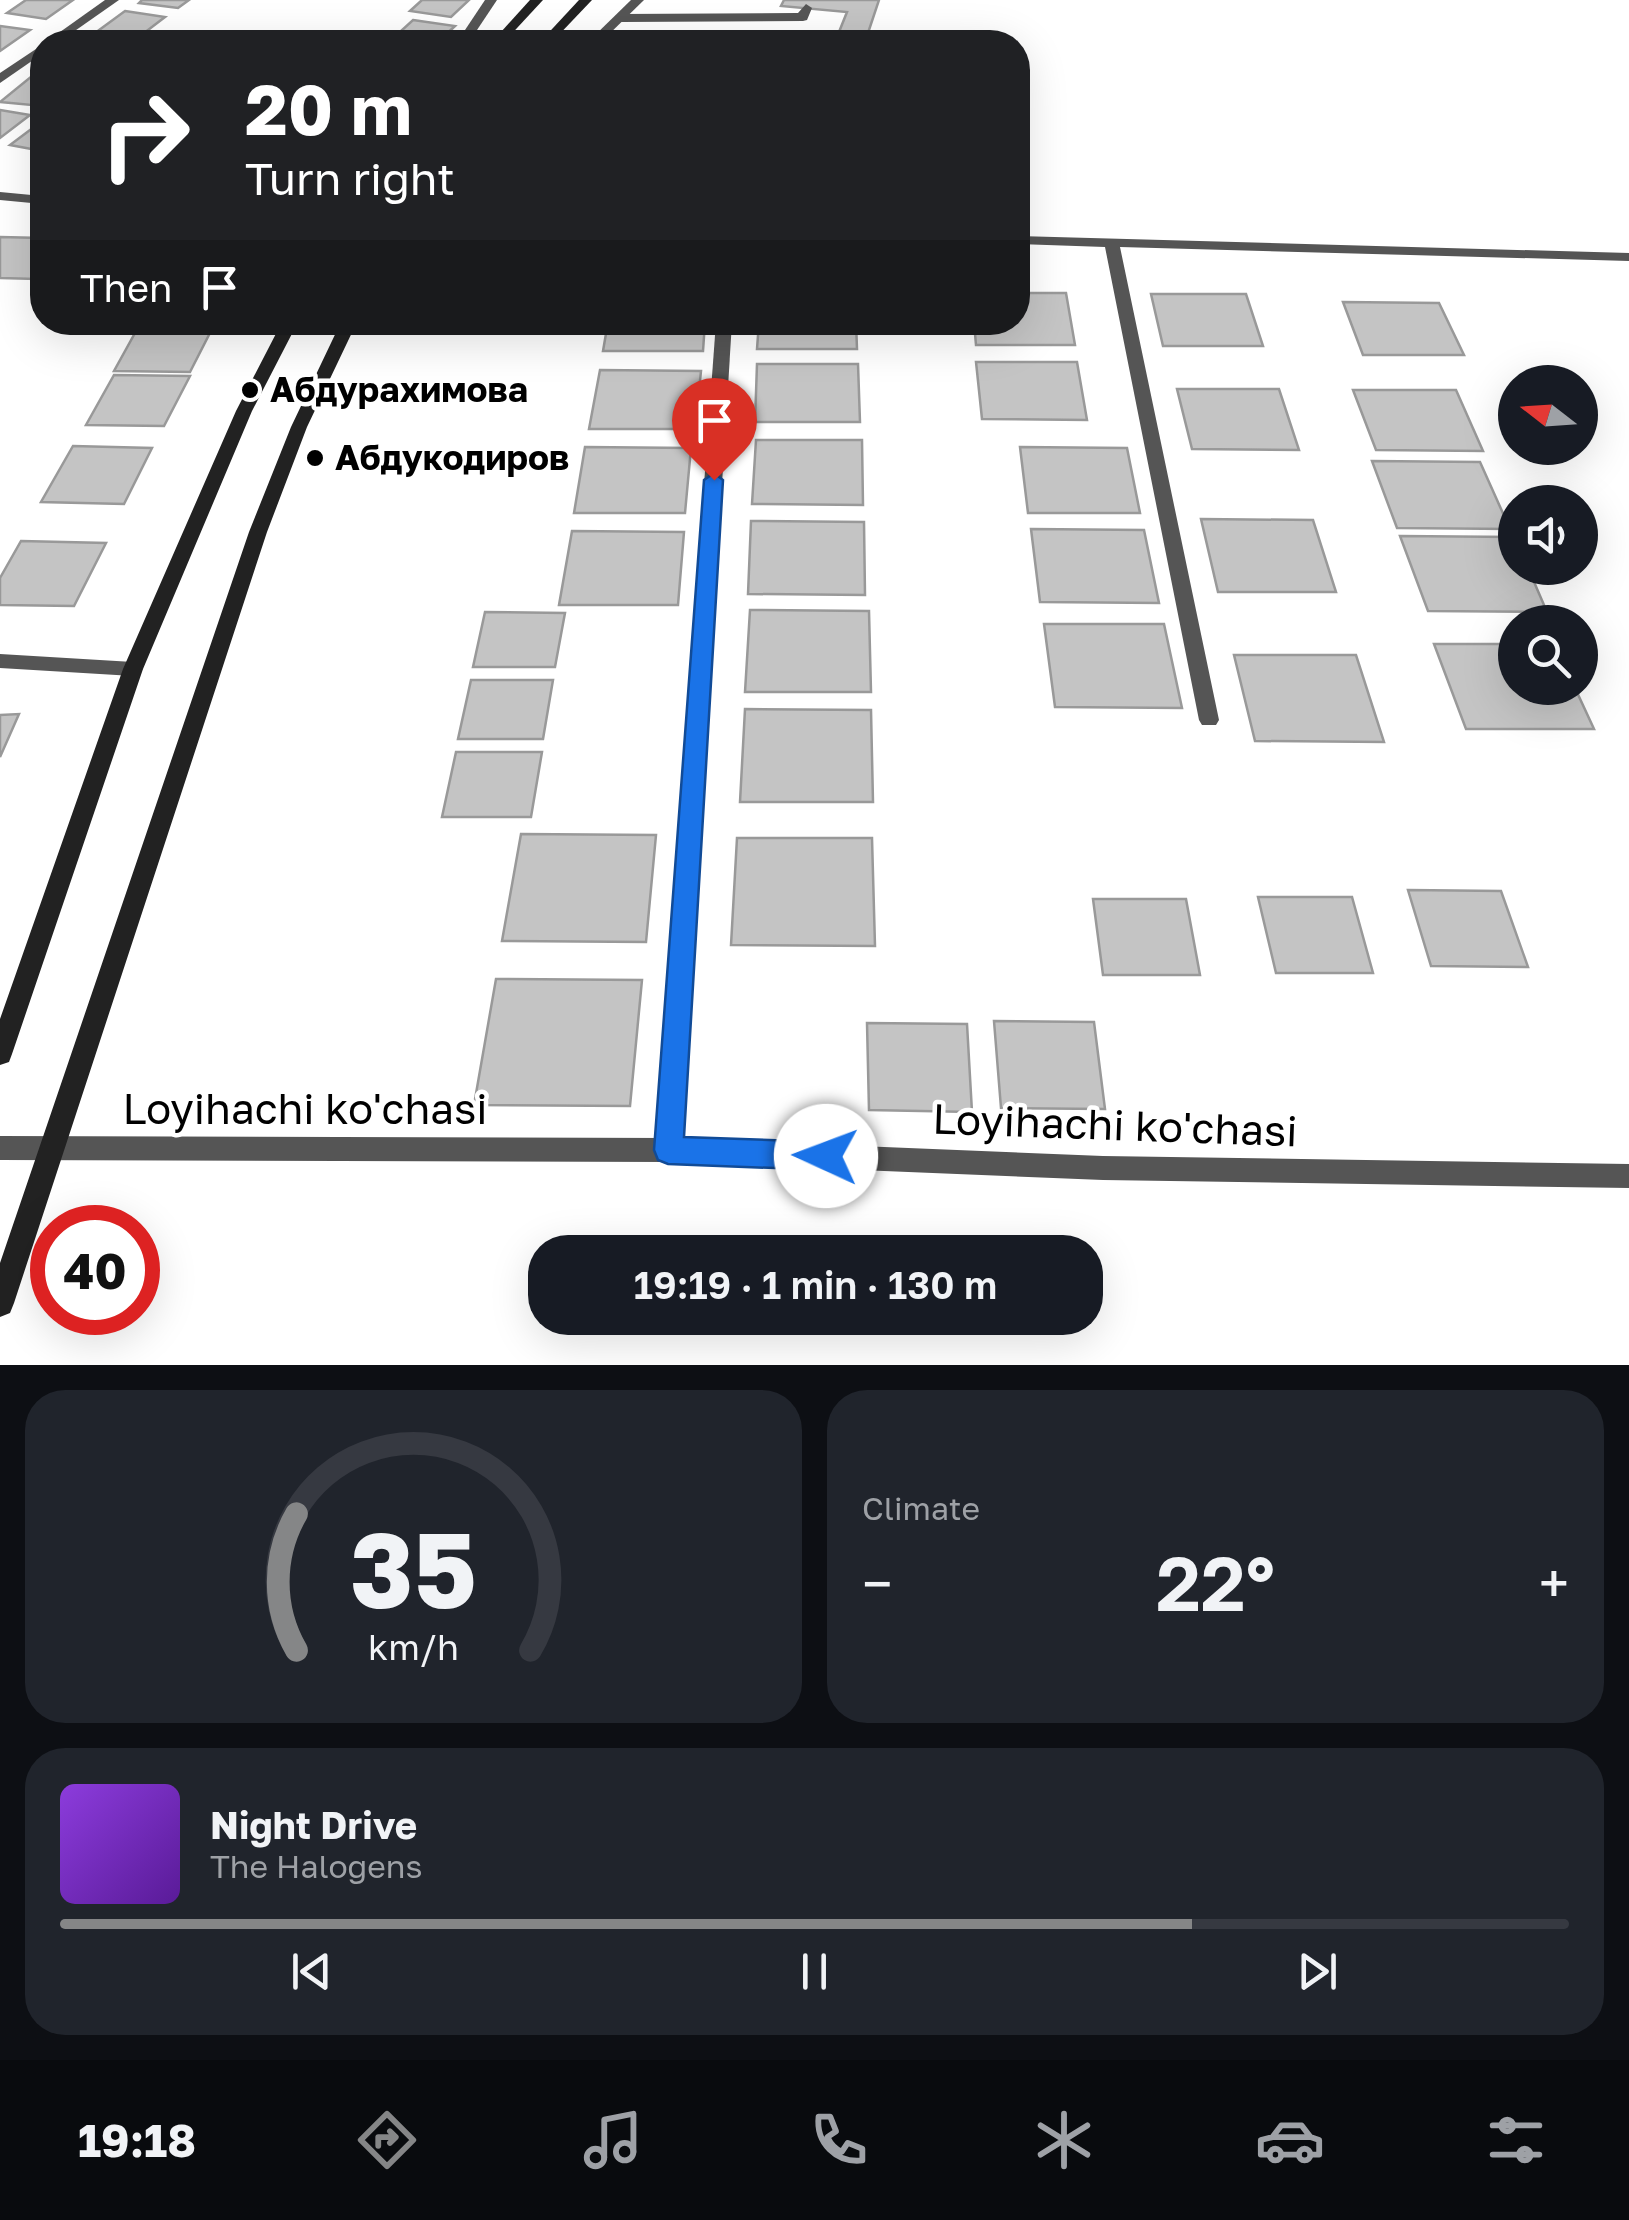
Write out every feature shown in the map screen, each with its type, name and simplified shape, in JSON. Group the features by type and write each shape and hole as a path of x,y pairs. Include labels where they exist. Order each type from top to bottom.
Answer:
{"main road":[{"path":"509,30 537,0"},
{"path":"557,30 586,0"},
{"path":"0,1054 132,669 244,411 283,335"},
{"path":"0,1304 258,532 299,427 344,335"}],"street":[{"path":"69,30 113,0"},
{"path":"471,30 491,0"},
{"path":"608,30 638,0"},
{"path":"621,18 802,17 806,8"},
{"path":"0,78 30,57"},
{"path":"0,196 30,199"},
{"path":"1030,241 1629,257"},
{"path":"1112,244 1209,720"},
{"path":"668,1150 723,335"},
{"path":"0,660 132,669"},
{"name":"Loyihachi ko'chasi","path":"0,1148 668,1150 1102,1168 1629,1176"}],"building":[{"path":"26,0 73,0 46,19 7,13"},
{"path":"189,0 178,8 139,3"},
{"path":"422,0 469,0 451,17 410,11"},
{"path":"784,0 879,0 869,30 840,30 847,12 781,6"},
{"path":"125,11 165,17 148,30 99,30"},
{"path":"413,20 455,26 451,30 402,30"},
{"path":"0,26 30,30 0,51"},
{"path":"30,78 30,105 0,102"},
{"path":"0,110 30,115 0,138"},
{"path":"30,130 30,149 10,145"},
{"path":"0,237 30,238 30,279 0,278"},
{"path":"1030,293 1066,293 1075,345 976,345 975,335 1030,335"},
{"path":"1151,294 1246,294 1263,346 1163,346"},
{"path":"1343,302 1439,303 1464,355 1363,355"},
{"path":"134,335 209,335 190,372 114,371"},
{"path":"606,335 704,335 703,351 603,351"},
{"path":"758,335 856,335 857,349 757,349"},
{"path":"976,362 1077,362 1087,420 982,419"},
{"path":"757,364 858,364 860,422 755,422"},
{"path":"600,370 701,371 695,429 589,429"},
{"path":"114,375 190,376 164,426 86,425"},
{"path":"1177,389 1279,389 1299,450 1192,449"},
{"path":"1353,390 1456,390 1483,451 1376,450"},
{"path":"756,440 862,440 863,505 752,504"},
{"path":"73,446 152,448 124,504 41,502"},
{"path":"585,447 691,448 685,513 574,513"},
{"path":"1020,447 1127,448 1140,513 1028,513"},
{"path":"1372,461 1480,462 1498,502 1498,529 1397,528"},
{"path":"1201,519 1313,520 1336,592 1218,592"},
{"path":"751,521 864,522 865,595 748,594"},
{"path":"1031,529 1144,530 1159,603 1040,602"},
{"path":"572,531 684,532 678,605 559,605"},
{"path":"1400,536 1498,537 1498,585 1535,585 1544,605 1498,605 1498,612 1428,611"},
{"path":"21,541 106,543 74,606 0,605 0,578"},
{"path":"750,610 869,611 871,692 745,692"},
{"path":"485,612 565,613 555,667 473,667"},
{"path":"1044,624 1164,624 1182,708 1055,707"},
{"path":"1434,644 1498,644 1498,705 1583,705 1594,729 1466,729"},
{"path":"1234,655 1356,655 1384,742 1255,741"},
{"path":"471,680 553,680 543,739 458,739"},
{"path":"745,709 871,710 873,802 740,802"},
{"path":"19,714 0,757 0,715"},
{"path":"456,752 542,752 531,817 442,817"},
{"path":"521,834 656,835 646,942 502,941"},
{"path":"737,838 872,838 875,946 731,945"},
{"path":"1408,890 1501,891 1528,967 1431,966"},
{"path":"1258,897 1352,897 1373,973 1276,973"},
{"path":"1093,899 1186,899 1200,975 1103,975"},
{"path":"496,979 642,980 630,1106 474,1105"},
{"path":"994,1021 1094,1022 1105,1109 1001,1108"},
{"path":"867,1023 967,1024 972,1112 869,1110"}],"place":[{"name":"Абдурахимова","path":"250,390"},
{"name":"Абдукодиров","path":"315,458"}],"route":[{"path":"714,480 668,1150 826,1156"}]}
